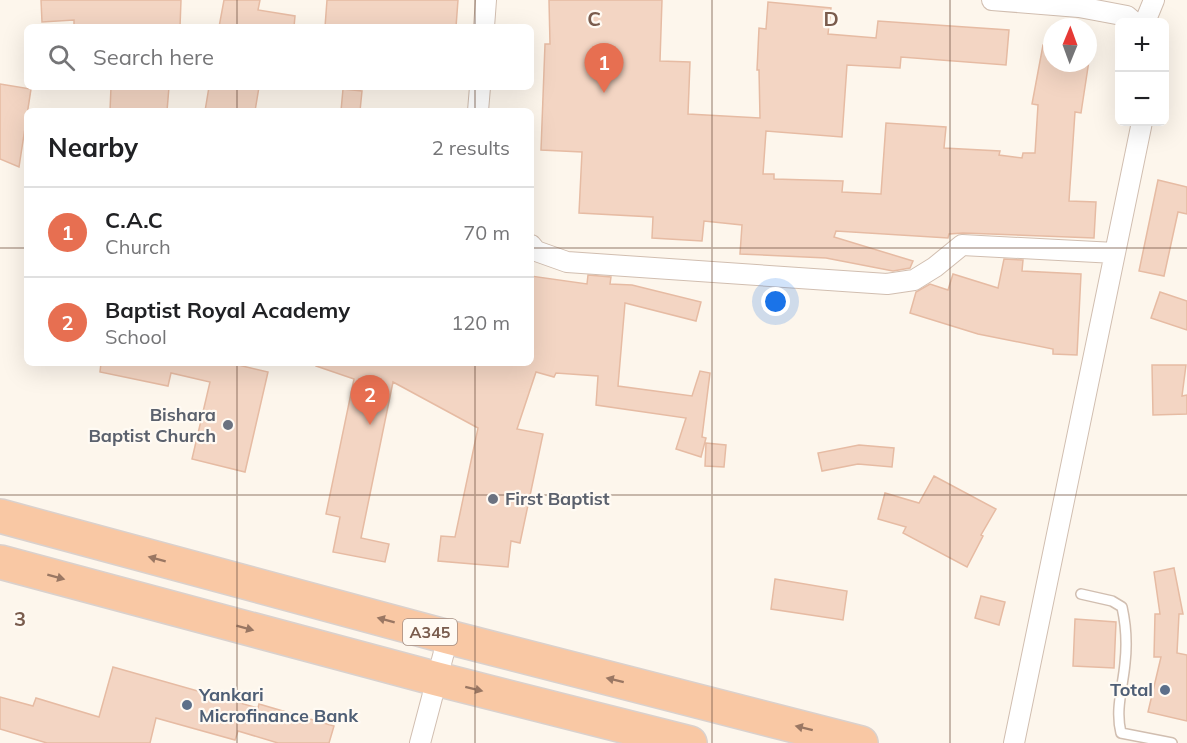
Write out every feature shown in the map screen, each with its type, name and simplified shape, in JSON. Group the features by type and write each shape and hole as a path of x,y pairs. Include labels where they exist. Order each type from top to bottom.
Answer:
{"highway":[{"name":"A345","path":"0,516 448,637 861,743"},
{"name":"A345","path":"0,562 437,680 690,743"},
{"path":"181,611 193,569"}],"street":[{"path":"484,24 486,0"},
{"path":"992,0 1079,7 1129,18"},
{"path":"1147,18 1154,0"},
{"path":"478,108 480,90"},
{"path":"1014,743 1141,126"},
{"path":"534,249 567,262 887,284 914,280 935,267 962,245 1115,253"},
{"path":"420,743 448,637"}],"lane":[{"path":"1081,594 1112,601 1122,607 1126,623 1125,663 1119,699 1119,738 1172,743"}],"building":[{"path":"41,0 181,0 180,24 74,24 74,20 42,22"},
{"path":"224,0 260,0 258,10 295,16 294,24 220,24"},
{"path":"327,0 458,0 456,24 325,24"},
{"path":"549,0 662,0 660,61 690,62 688,114 760,118 759,70 757,70 759,28 766,29 768,2 831,8 828,34 876,38 878,21 1009,30 1006,65 901,57 900,68 847,65 842,137 766,131 763,174 774,174 774,179 843,181 842,192 881,194 886,123 946,127 944,148 1000,151 999,155 1022,158 1023,153 1035,153 1038,105 1032,104 1043,45 1043,72 1087,72 1081,113 1075,112 1069,201 1096,202 1094,238 963,233 949,234 948,238 836,231 834,237 913,261 910,268 893,271 826,258 740,254 742,225 704,221 702,241 652,238 653,217 579,213 582,152 541,150 545,44 550,44"},
{"path":"0,84 31,90 28,108 24,108 24,134 19,167 0,159"},
{"path":"111,90 169,90 167,108 110,108"},
{"path":"208,90 258,90 256,108 206,108"},
{"path":"343,90 362,91 360,108 341,108"},
{"path":"1158,180 1187,187 1187,214 1178,212 1164,276 1139,271"},
{"path":"1004,259 1023,260 1022,271 1081,274 1077,355 1053,354 1053,349 978,334 910,313 916,292 930,284 948,290 953,274 998,288"},
{"path":"588,275 611,277 610,284 632,285 701,302 696,321 625,303 618,386 692,396 700,371 710,373 702,437 706,438 701,457 676,449 686,418 596,405 598,376 556,373 554,377 536,372 517,429 543,434 520,543 511,541 508,567 438,561 441,536 455,537 478,428 393,382 361,538 389,544 385,562 333,552 340,517 326,514 354,379 316,366 534,366 534,276 587,284"},
{"path":"1160,292 1187,301 1187,330 1151,318"},
{"path":"1152,365 1186,365 1182,396 1187,395 1187,414 1153,415"},
{"path":"101,366 243,366 268,372 245,472 192,459 210,382 171,373 168,386 100,372"},
{"path":"706,443 726,445 724,467 705,466"},
{"path":"859,445 894,448 892,467 858,464 822,471 818,453"},
{"path":"934,476 996,509 967,567 903,533 906,527 878,519 885,493 919,503"},
{"path":"1174,568 1183,614 1179,614 1177,653 1187,655 1187,721 1148,712 1161,657 1154,657 1155,614 1160,614 1154,572"},
{"path":"775,579 847,591 843,620 771,609"},
{"path":"981,596 1005,602 999,625 975,618"},
{"path":"1075,619 1116,622 1114,668 1073,666"},
{"path":"113,667 258,708 259,704 334,726 329,743 278,743 238,731 235,740 156,718 150,743 47,743 0,729 0,697 33,706 36,698 99,717"}],"place":[{"name":"C.A.C","path":"604,93"},
{"name":"Bishara Baptist Church","path":"228,425"},
{"name":"Baptist Royal Academy","path":"370,425"},
{"name":"First Baptist","path":"493,499"},
{"name":"Total","path":"1165,690"},
{"name":"Yankari Microfinance Bank","path":"187,705"}]}
